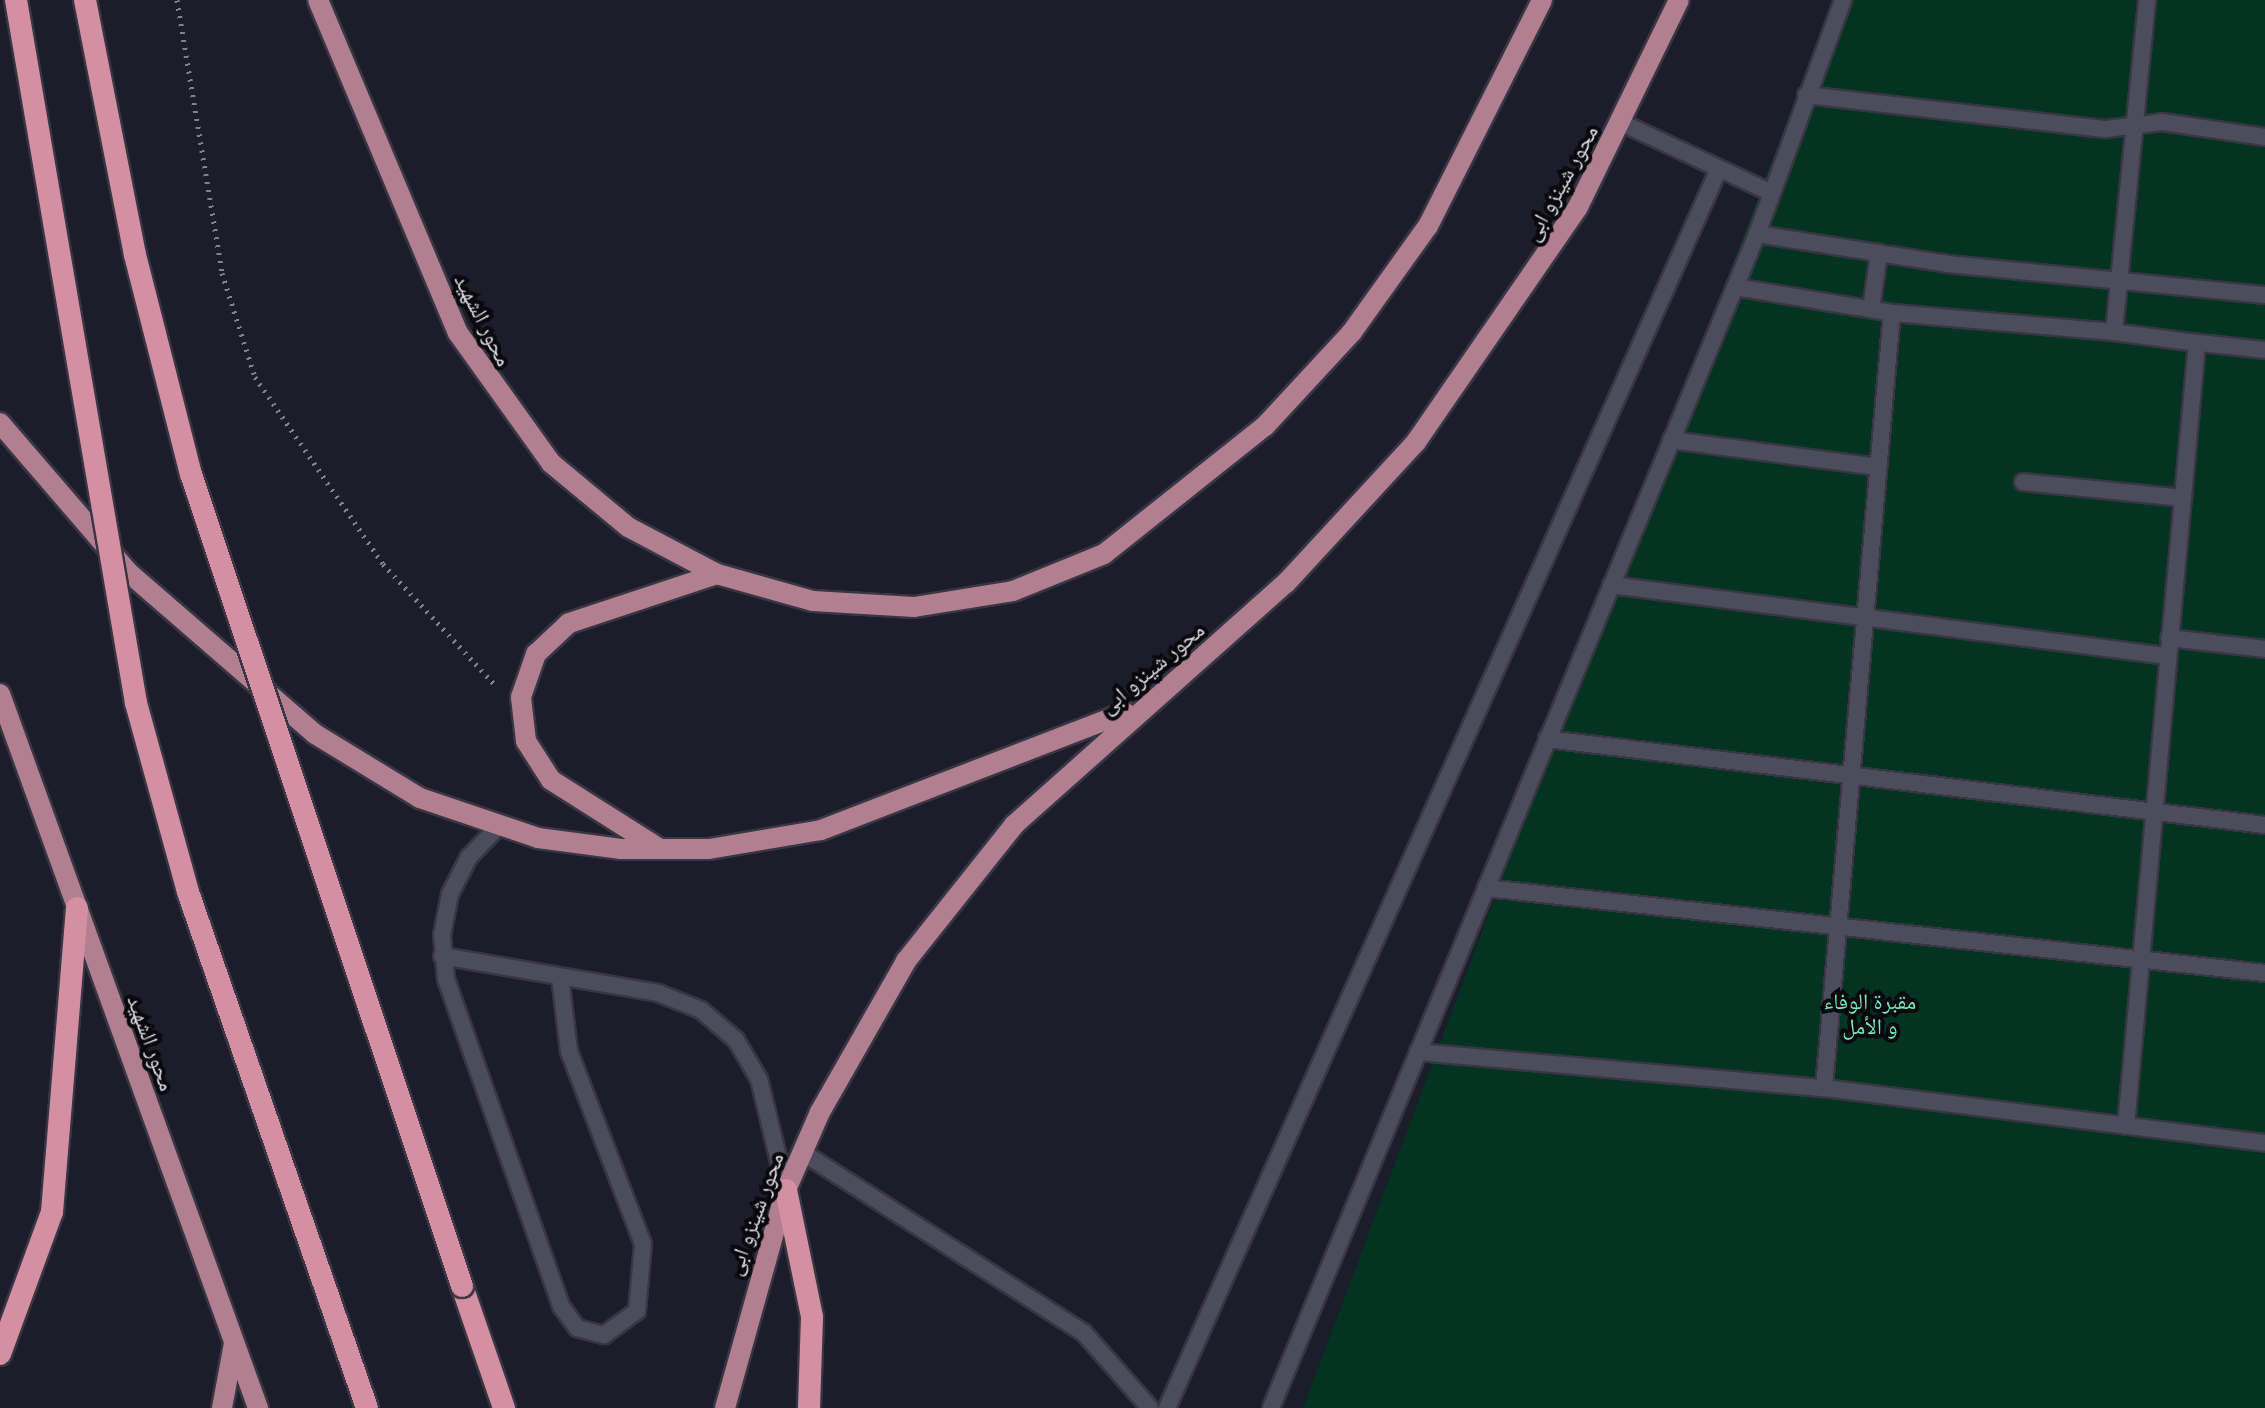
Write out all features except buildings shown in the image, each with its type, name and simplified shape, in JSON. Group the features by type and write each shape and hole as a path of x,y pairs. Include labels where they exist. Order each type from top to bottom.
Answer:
{"highway":[{"path":"16,0 136,703 188,892 367,1408"},
{"path":"85,0 135,255 191,474 504,1408"},
{"path":"0,1354 52,1212 77,908"},
{"path":"786,1190 812,1317 809,1408"}],"main road":[{"name":"محور الشهيد","path":"318,0 437,284 485,379 588,497 671,553 717,574"},
{"path":"662,850 551,780 526,741 521,697 536,654 569,623 717,574 813,601 964,601 1061,574 1148,525 1265,426 1392,280 1461,169 1542,0"},
{"name":"محور شينزو ابى","path":"725,1408 786,1190 860,1035 958,891 1014,825 1142,706 1286,583 1416,442 1528,289 1622,123 1679,0"},
{"path":"0,423 128,572 252,684 384,780 498,827 579,845 662,850 821,830 1142,706"},
{"name":"محور الشهيد","path":"0,694 258,1408"},
{"path":"222,1408 234,1343"}],"lane":[{"path":"1271,1408 1757,234 1769,192 1843,0"},
{"path":"2114,332 2147,0"},
{"path":"1806,95 2106,129 2133,124 2265,137"},
{"path":"1622,123 1769,192"},
{"path":"1167,1408 1719,169"},
{"path":"1757,234 1879,253 2121,275 2265,295"},
{"path":"1871,309 1879,253"},
{"path":"1735,287 1892,313 2114,332 2265,350"},
{"path":"1824,1088 1849,770 1892,313"},
{"path":"2126,1126 2157,812 2167,656 2197,343 2191,342"},
{"path":"1671,440 1878,467"},
{"path":"2023,482 2183,498"},
{"path":"1611,585 2167,656"},
{"path":"2169,638 2265,649"},
{"path":"1547,739 1849,770 2265,825"},
{"path":"498,827 458,875 444,914 442,956 561,1306 577,1328 604,1335 637,1311 643,1244 569,1051 560,977"},
{"path":"1486,888 1837,922 2265,973"},
{"path":"442,956 658,993 720,1023 759,1079 786,1190"},
{"path":"1418,1052 1824,1088 2265,1143"},
{"path":"802,1152 1084,1333 1150,1408"}],"path":[{"path":"177,0 224,285 255,377 336,503 402,587 482,677 521,697"}],"green space":[{"name":"مقبرة الوفاء و الأمل","path":"1832,0 2265,0 2265,1408 1303,1408"}]}
